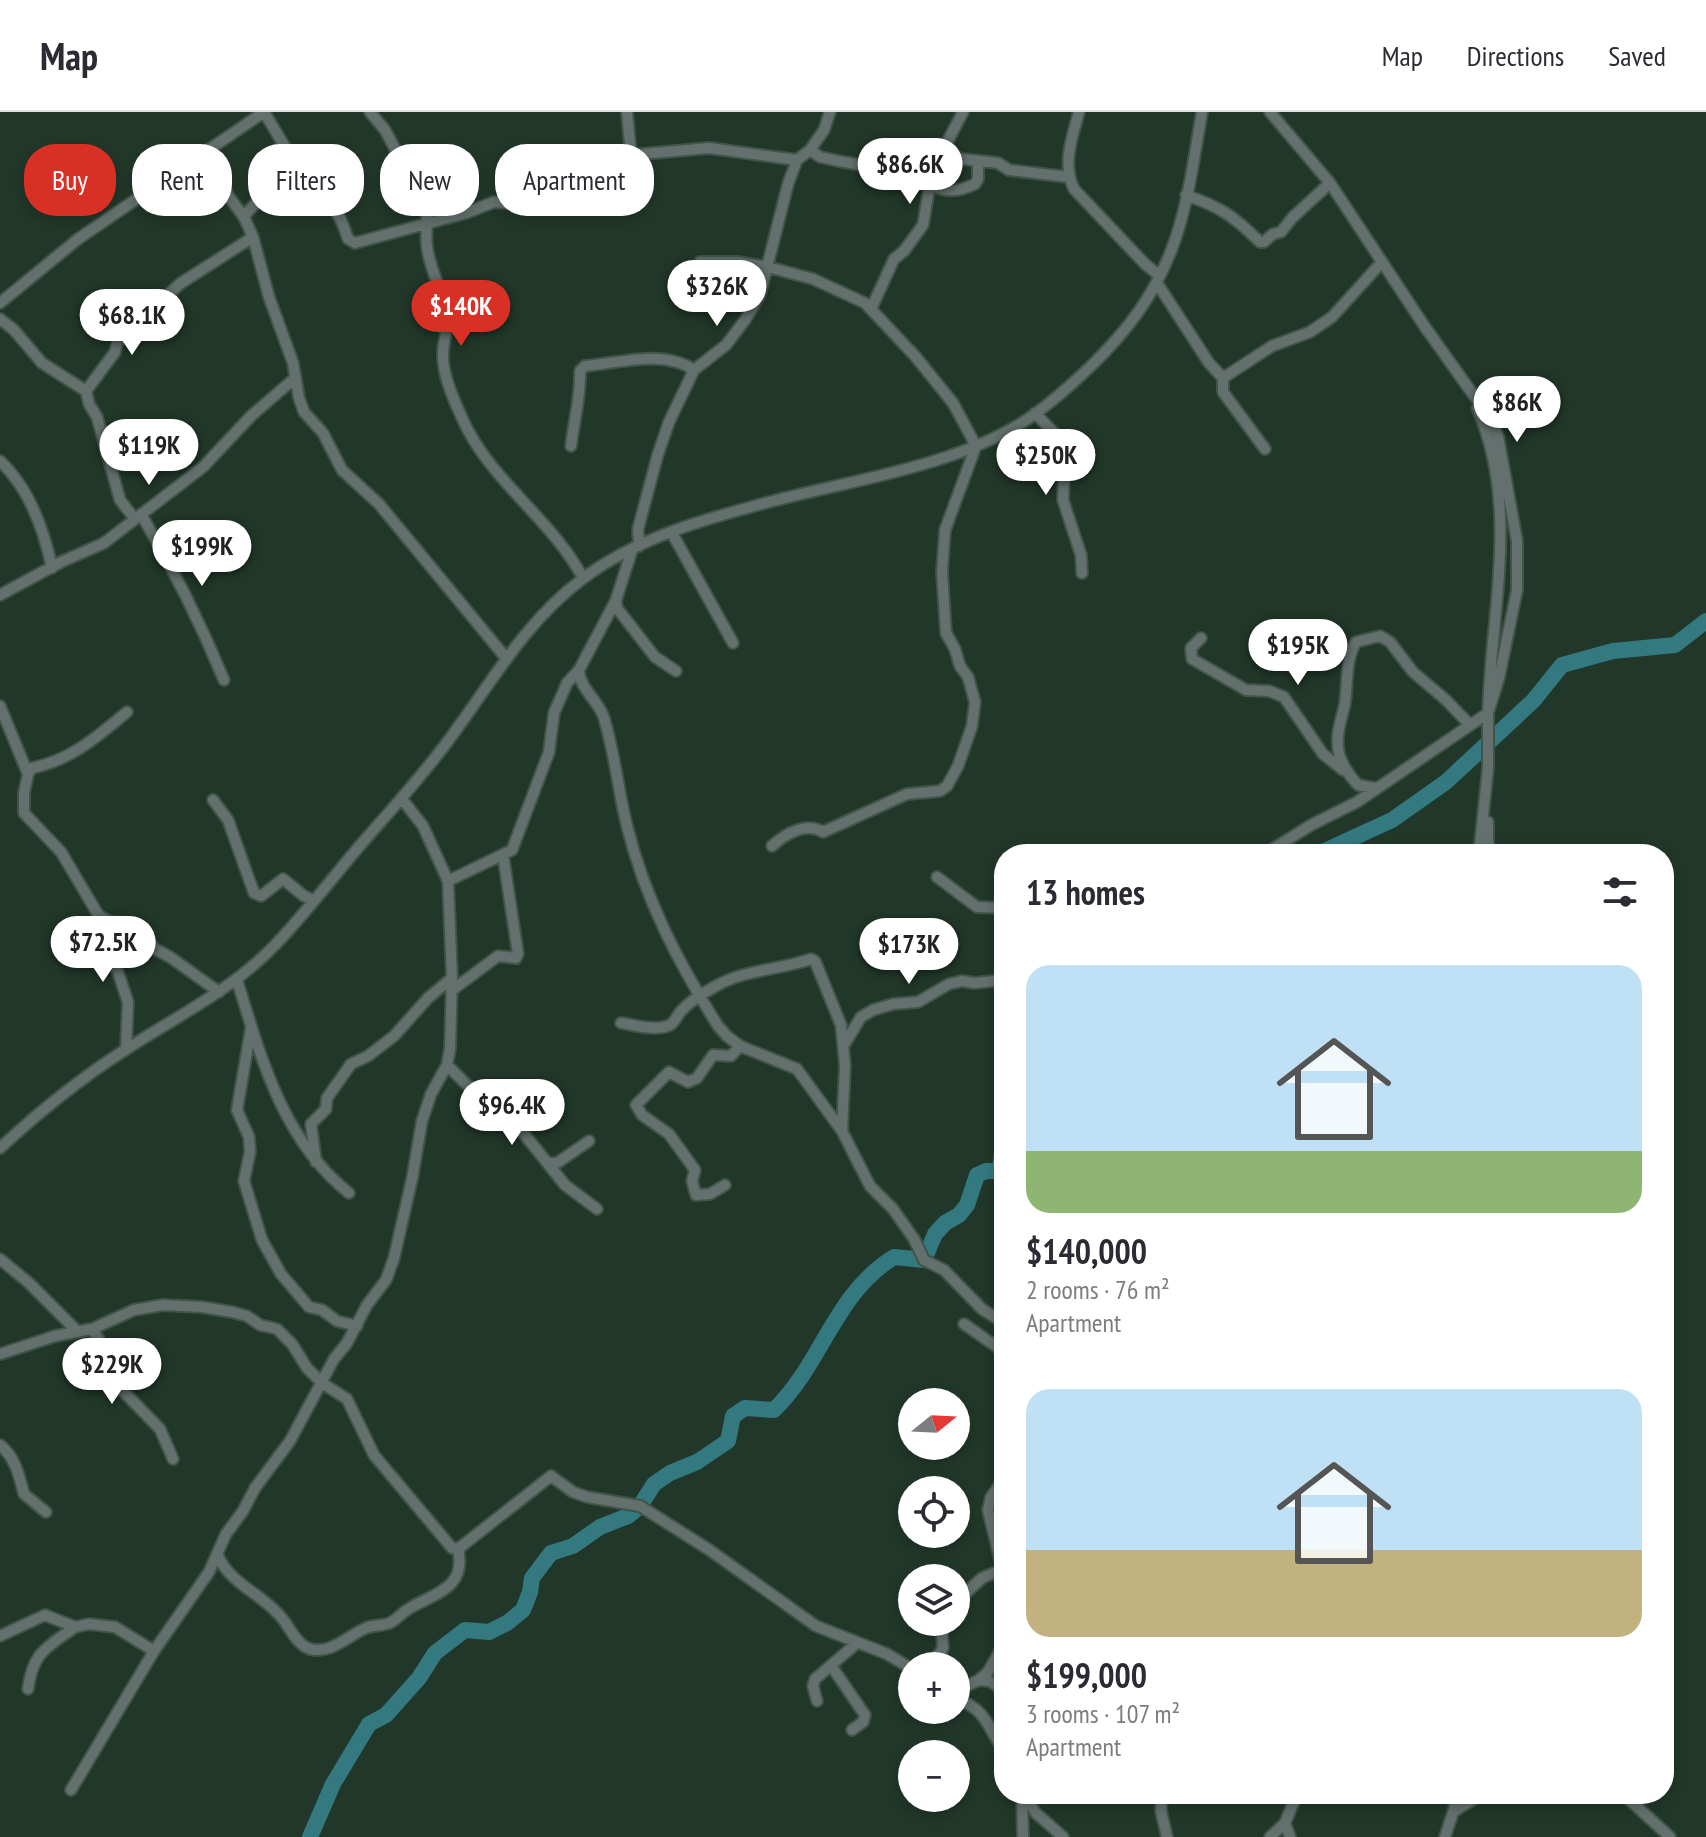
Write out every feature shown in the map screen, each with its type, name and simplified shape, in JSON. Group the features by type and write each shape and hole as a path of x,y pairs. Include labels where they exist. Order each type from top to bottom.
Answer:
{"street":[{"path":"217,144 264,112 283,144"},
{"path":"370,112 385,130 425,205 427,247 447,319 442,356 462,417 479,452 556,537 573,558 583,578"},
{"path":"627,112 630,144"},
{"path":"448,881 512,850 549,752 554,713 567,683 579,670 616,600 636,548 638,529 669,422 694,370 726,345 760,295 797,160 810,150 824,130 830,112"},
{"path":"872,307 894,259 911,243 923,225 932,171 963,112"},
{"path":"1079,112 1070,146 1068,177 1074,189 1159,280 1209,363 1223,378 1223,392 1265,449"},
{"path":"0,1148 51,1104 126,1049 237,980 277,943 402,799 537,620 583,578 636,548 672,533 761,504 910,468 976,446 1035,413 1083,373 1127,330 1146,305 1159,280 1173,247 1202,112"},
{"path":"1270,112 1330,183 1492,421 1498,436 1517,541 1517,590 1499,678 1488,713 1421,760 1282,844"},
{"path":"654,153 709,148 797,160"},
{"path":"810,150 820,157 896,172 952,191 975,184 978,162"},
{"path":"943,151 962,159 998,163 1022,173 1068,177"},
{"path":"1186,195 1233,216 1260,242 1264,242 1281,232 1330,183"},
{"path":"232,201 253,237 269,297 293,363 304,412 323,433 342,470 379,504 506,658"},
{"path":"0,303 78,239 132,202"},
{"path":"341,216 348,239 355,243 480,209 495,202"},
{"path":"244,217 248,210"},
{"path":"86,391 115,352 117,343 131,328 181,283 253,237"},
{"path":"696,284 699,264 704,261 768,267 813,279 872,307 953,403 976,446 945,530 942,572 946,633 968,677 975,702 972,726 958,766 947,786 940,791 907,794 823,832 815,827 804,828 783,836 772,846"},
{"path":"1223,378 1272,346 1310,332 1332,317 1349,302 1371,271 1382,262"},
{"path":"0,319 14,330 42,363 86,391 97,417 120,500 138,516 181,584 224,680"},
{"path":"571,446 575,414 581,397 580,371 585,366 664,358 682,362 694,370"},
{"path":"0,595 104,543 203,467 251,416 295,378"},
{"path":"1469,390 1483,423 1500,500 1501,558 1489,677 1488,844"},
{"path":"1035,413 1060,439 1065,451 1063,500 1081,555 1082,573"},
{"path":"0,461 22,485 52,568"},
{"path":"672,533 733,643"},
{"path":"616,600 617,608 655,657 676,671"},
{"path":"1348,774 1342,763 1337,734 1345,702 1349,654 1356,642 1380,636 1390,642 1413,672 1470,725"},
{"path":"1201,638 1191,648 1189,653 1192,659 1246,690 1269,691 1284,697 1323,754 1358,785 1366,789 1375,788"},
{"path":"579,670 582,683 603,713 614,753 626,824 650,902 718,1026 740,1046 797,1069 842,1131 870,1186 893,1209 924,1260 944,1270 982,1309 994,1317"},
{"path":"0,706 28,774"},
{"path":"126,1049 128,1002 99,916 69,863 24,813 23,805 28,774 32,768 52,764 76,753 127,712"},
{"path":"1480,844 1488,768"},
{"path":"71,1790 154,1651 209,1572 255,1488 290,1441 367,1305 386,1280 401,1235 422,1121 431,1094 447,1065 450,1049 452,978 448,881 423,826 402,799"},
{"path":"213,800 228,820 254,893 261,896 283,879 313,900"},
{"path":"451,991 498,956 516,958 518,954 503,855"},
{"path":"937,877 977,907 994,908"},
{"path":"99,916 110,922 135,924 155,949 219,992"},
{"path":"621,1023 667,1027 676,1021 679,1013 718,984 772,966 811,959 815,961 836,1012 844,1045 842,1131"},
{"path":"316,1162 311,1124 326,1109 327,1098 351,1064 368,1056 394,1036 428,998 452,978"},
{"path":"237,980 274,1095 316,1162 349,1193"},
{"path":"844,1045 861,1017 873,1010 893,1004 918,1002 949,984 994,981"},
{"path":"251,1028 237,1110 249,1137 250,1152 244,1181 262,1240 281,1274 309,1307 322,1310 337,1321 357,1326"},
{"path":"725,1185 710,1194 696,1195 692,1181 695,1170 669,1134 642,1115 636,1105 669,1072 688,1082 697,1078 713,1055 731,1056 740,1046"},
{"path":"447,1065 467,1085 500,1104 565,1185 597,1209"},
{"path":"549,1163 557,1163 589,1141"},
{"path":"0,1259 78,1332"},
{"path":"0,1354 55,1336 92,1329 134,1310 163,1305 202,1307 247,1316 260,1325 277,1329 292,1344 307,1368 322,1383 347,1399 374,1455 452,1548 458,1549 551,1476 573,1492 587,1497 640,1506 708,1549 816,1626 898,1661"},
{"path":"964,1324 994,1345"},
{"path":"92,1329 112,1360 121,1389 160,1429 173,1459"},
{"path":"0,1445 9,1452 24,1494 46,1512"},
{"path":"994,1495 988,1505 994,1532"},
{"path":"217,1554 223,1568 234,1580 279,1613 300,1644 312,1650 327,1649 367,1627 387,1624 446,1590 458,1568 458,1549"},
{"path":"970,1589 982,1578 994,1575"},
{"path":"0,1636 45,1615 75,1627"},
{"path":"28,1689 31,1664 51,1644 75,1627 89,1624 115,1627 154,1651"},
{"path":"817,1701 813,1686 815,1679 857,1643"},
{"path":"970,1685 988,1672 994,1662"},
{"path":"832,1667 865,1715 863,1722 852,1730"},
{"path":"979,1680 994,1684"},
{"path":"970,1704 987,1719 994,1732"},
{"path":"1022,1804 1023,1837"},
{"path":"1029,1804 1063,1837"},
{"path":"1161,1804 1167,1837"},
{"path":"1270,1837 1285,1823 1293,1804"},
{"path":"1454,1804 1456,1810"},
{"path":"1443,1836 1457,1804"},
{"path":"1456,1810 1466,1804"},
{"path":"1634,1804 1670,1837"},
{"path":"1285,1823 1290,1837"}],"waterway":[{"path":"1340,844 1392,820 1446,782 1533,701 1562,665 1613,651 1675,645 1706,621"},
{"path":"310,1837 333,1784 369,1724 386,1715 419,1678 435,1653 465,1630 489,1632 507,1623 523,1610 532,1578 551,1553 573,1546 600,1527 628,1516 640,1506 654,1484 670,1473 697,1462 728,1441 733,1416 745,1408 774,1410 805,1372 857,1290 894,1257 924,1260 935,1234 967,1205 977,1175 994,1171"}]}
